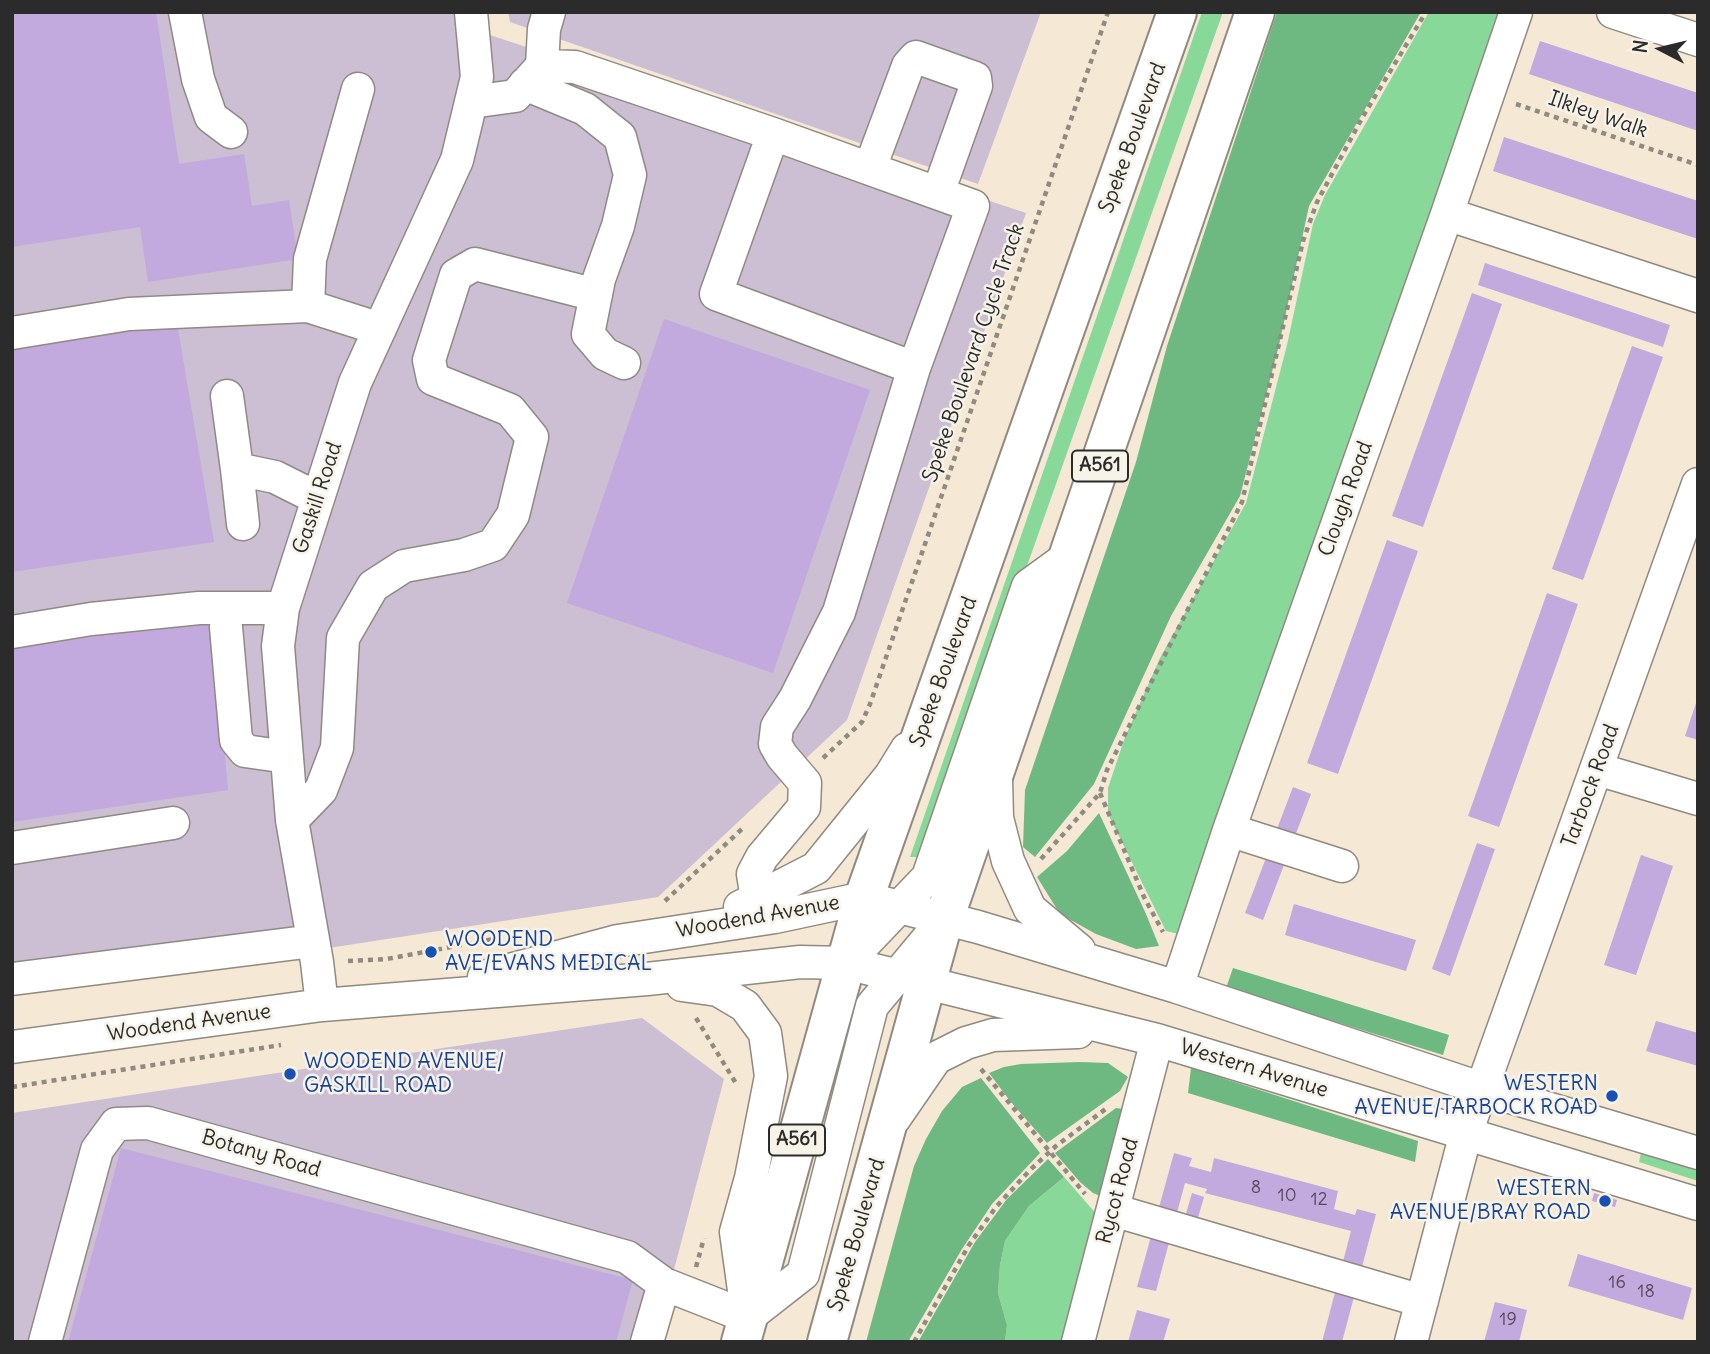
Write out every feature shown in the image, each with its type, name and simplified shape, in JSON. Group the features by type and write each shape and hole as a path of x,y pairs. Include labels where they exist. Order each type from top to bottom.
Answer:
{"highway":[{"name":"Speke Boulevard","path":"745,1329 846,963 881,903 928,715 1177,12"},
{"name":"Speke Boulevard","path":"827,1342 886,1131 912,980 944,919 1255,12"}],"street":[{"path":"185,12 198,79 211,117 231,131"},
{"name":"Gaskill Road","path":"322,1005 292,820 278,646 283,608 355,383 457,160 477,77 471,12"},
{"path":"471,102 515,96 533,75 550,12"},
{"name":"Clough Road","path":"1177,987 1229,830 1516,12"},
{"path":"1613,12 1698,40"},
{"path":"870,168 908,66 916,57 975,78 975,86 938,193"},
{"path":"533,75 575,67 973,206 914,368 839,612 795,699 777,727 775,744 782,757 805,783 804,807 762,857 753,874 757,899"},
{"path":"533,75 585,109 620,137 630,175 618,226 599,279 588,334 605,354 624,363"},
{"path":"308,306 310,259 358,89"},
{"path":"773,134 716,294 914,368"},
{"path":"1447,214 1698,296"},
{"path":"292,820 321,790 337,748 343,638 373,586 404,566 464,555 493,545 513,515 532,437 510,410 433,379 429,360 456,275 475,264 596,295"},
{"path":"12,333 129,314 308,306 380,329"},
{"path":"226,396 243,524"},
{"path":"237,469 275,477 317,498"},
{"name":"Tarbock Road","path":"1411,1342 1466,1133 1698,484"},
{"name":"A561","path":"881,903 928,877 1028,586 1068,557"},
{"path":"12,632 91,619 199,608 283,608"},
{"path":"226,627 236,740 245,751 287,757"},
{"path":"618,941 744,906 816,868 891,775 928,715"},
{"path":"996,768 997,818 1008,861 1030,909 1067,943 1097,963"},
{"path":"1597,769 1698,799"},
{"path":"12,848 173,823"},
{"path":"1229,830 1342,866"},
{"path":"881,903 978,927 1177,987 1483,1088 1698,1153"},
{"name":"Woodend Avenue","path":"408,997 618,941 881,903"},
{"path":"12,979 313,941"},
{"name":"Woodend Avenue","path":"12,1047 322,1005 648,979 800,962 846,963 912,980"},
{"path":"648,979 718,990 746,1006 765,1033 771,1076 751,1178 736,1232 745,1329"},
{"name":"A561","path":"745,1329 803,1275 872,1006 912,980"},
{"name":"Western Avenue","path":"912,980 1157,1040 1698,1203"},
{"path":"886,1131 936,1058 966,1043 993,1035 1121,1031"},
{"name":"Rycot Road","path":"1078,1342 1157,1040"},
{"name":"Botany Road","path":"44,1342 97,1150 116,1124 148,1123 626,1257 676,1289"},
{"path":"1113,1210 1422,1301"},
{"path":"647,1342 676,1289 745,1329"}],"path":[{"name":"Speke Boulevard Cycle Track","path":"801,777 862,722 870,704 1108,12"},
{"path":"1038,861 1100,793 1107,770 1242,502 1303,241 1317,202 1362,118 1426,12"},
{"name":"Ilkley Walk","path":"1488,94 1698,165"},
{"path":"1100,793 1143,897 1167,940"},
{"path":"657,909 751,820"},
{"path":"693,1014 742,1094"},
{"path":"12,1087 288,1044"},
{"path":"991,1062 978,1065 1049,1153 1096,1204 1113,1210"},
{"path":"914,1342 969,1245 996,1208 1049,1153 1104,1110 1120,1100 1140,1105"},
{"path":"676,1289 707,1227"}],"shaded area":[{"path":"12,12 460,12 463,26 1026,213 847,720 658,897 303,952 12,990"},
{"path":"508,12 1041,12 978,184 510,22"},
{"path":"642,1018 724,1079 655,1342 12,1342 12,1113"}],"green space":[{"path":"1202,12 1223,12 924,857 910,857"},
{"path":"1277,12 1421,12 1309,206 1279,345 1240,496 1171,616 1094,784 1035,857 1023,847 1025,790 1136,462 1167,346"},
{"path":"1429,12 1506,12 1184,935 1166,931 1108,814 1108,788 1125,737 1160,658 1246,503 1287,345 1313,224 1325,195"},
{"path":"1099,813 1159,946 1136,949 1096,934 1060,914 1037,877 1067,851"},
{"path":"1233,968 1449,1035 1443,1055 1226,988"},
{"path":"1108,1063 1128,1077 1120,1091 1047,1143 989,1073 1021,1064"},
{"path":"1191,1068 1418,1141 1415,1162 1188,1093"},
{"path":"981,1078 1040,1153 992,1204 962,1249 908,1342 866,1342 914,1166 942,1111 962,1087"},
{"path":"1116,1108 1130,1110 1105,1198 1093,1193 1080,1182 1055,1153"},
{"path":"1642,1148 1698,1165 1698,1181 1639,1162"},
{"path":"1048,1159 1064,1177 1029,1206 1005,1241 998,1293 1007,1325 1005,1342 918,1342 975,1242 1007,1199"},
{"path":"1064,1177 1099,1217 1065,1342 1005,1342 1007,1325 998,1293 1005,1241 1029,1206"}],"building":[{"path":"12,12 156,12 179,164 244,154 252,206 289,200 298,259 148,282 140,227 12,247"},
{"path":"1540,41 1698,93 1698,131 1529,74"},
{"path":"1504,137 1698,201 1698,239 1493,171"},
{"path":"1485,263 1670,325 1663,347 1478,285"},
{"path":"1472,293 1502,304 1423,527 1392,516"},
{"path":"664,319 870,390 773,673 567,603"},
{"path":"177,323 214,542 12,572 12,349"},
{"path":"1632,346 1663,357 1583,580 1552,569"},
{"path":"1387,540 1418,551 1338,774 1307,763"},
{"path":"1547,593 1578,604 1499,827 1468,816"},
{"path":"213,617 228,790 12,822 12,649"},
{"path":"1698,697 1698,740 1685,736"},
{"path":"1293,787 1311,794 1263,920 1245,913"},
{"path":"1477,843 1495,849 1450,976 1432,969"},
{"path":"1641,855 1673,866 1636,975 1604,965"},
{"path":"1294,904 1416,940 1406,971 1285,935"},
{"path":"1656,1021 1698,1033 1698,1066 1646,1051"},
{"path":"121,1148 633,1280 616,1342 68,1342"},
{"path":"1174,1153 1192,1158 1189,1166 1211,1172 1214,1158 1338,1191 1334,1209 1355,1215 1357,1209 1376,1214 1342,1342 1322,1342 1351,1231 1205,1193 1207,1189 1185,1183 1156,1291 1137,1287"},
{"path":"1192,1193 1204,1197 1197,1221 1185,1217"},
{"path":"1594,1193 1617,1200 1615,1207 1592,1201"},
{"path":"1578,1254 1692,1288 1683,1320 1568,1286"},
{"path":"1495,1302 1527,1310 1519,1342 1484,1342"},
{"path":"1137,1310 1170,1319 1163,1342 1128,1342"}],"place":[{"name":"WOODEND AVE/EVANS MEDICAL","path":"431,952"},
{"name":"WOODEND AVENUE/ GASKILL ROAD","path":"290,1074"},
{"name":"WESTERN AVENUE/TARBOCK ROAD","path":"1612,1096"},
{"name":"WESTERN AVENUE/BRAY ROAD","path":"1605,1201"}]}
